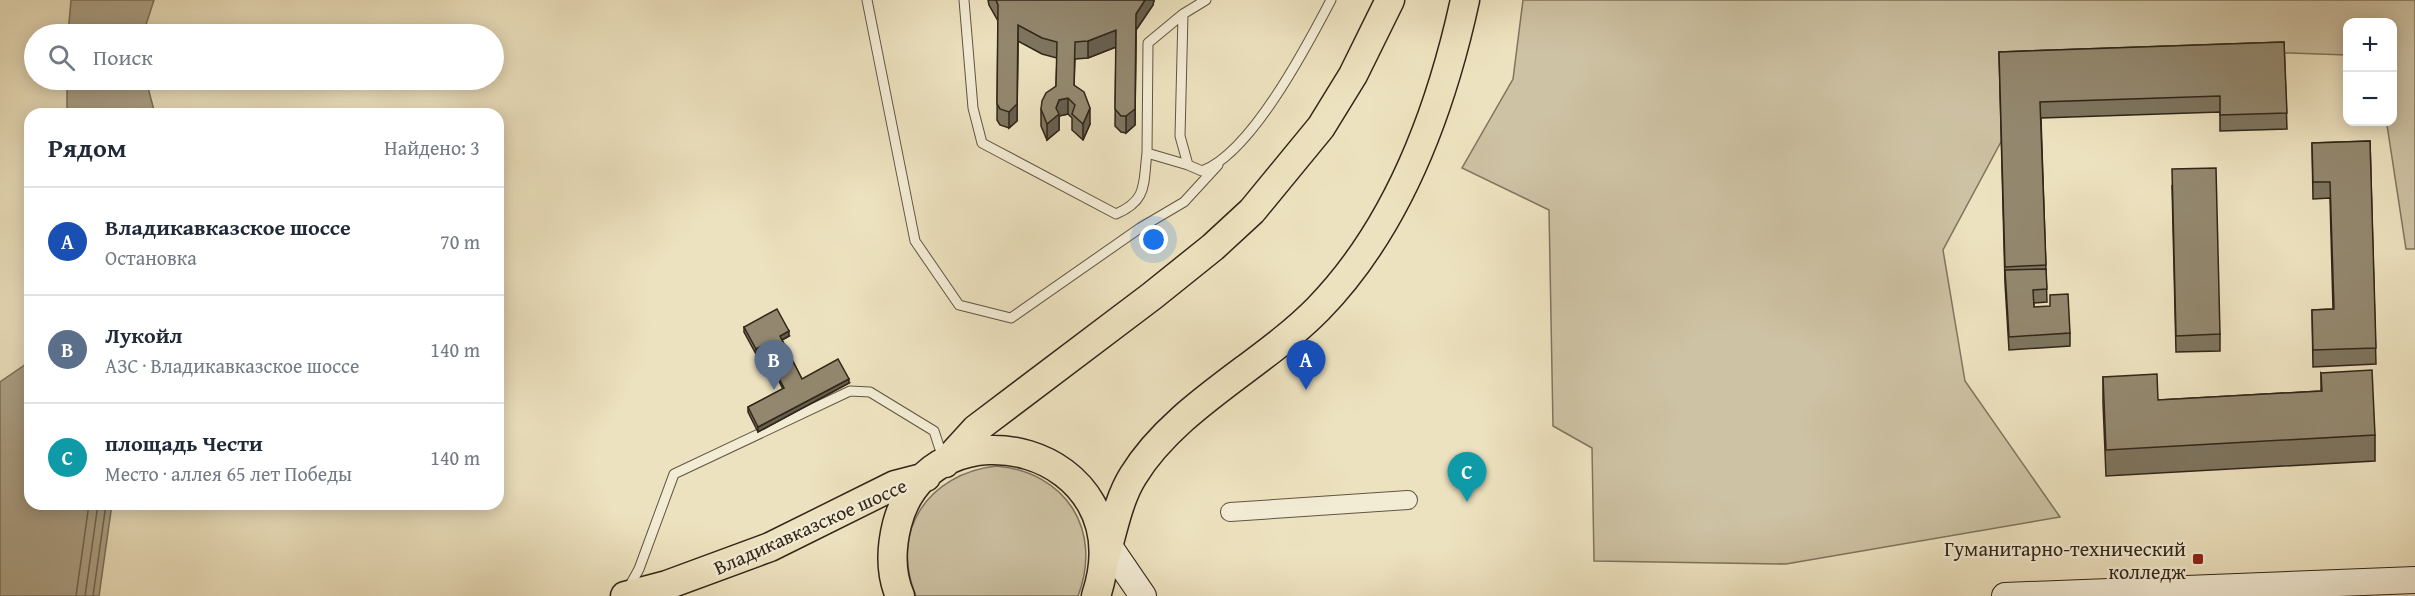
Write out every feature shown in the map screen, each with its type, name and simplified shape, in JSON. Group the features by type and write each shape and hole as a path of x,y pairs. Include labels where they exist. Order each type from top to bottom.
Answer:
{"main road":[{"path":"900,596 892,565 893,541 899,518 910,496 976,429 1152,296 1213,247 1252,211 1321,126 1353,75 1390,0"},
{"path":"1096,596 1105,546 1128,485 1149,452 1197,409 1303,323 1336,289 1364,251 1420,148 1445,79 1466,0"},
{"name":"Владикавказское шоссе","path":"625,596 667,585 770,547 895,485 935,470 971,452 1000,449 1029,453 1055,465 1083,492 1093,508 1105,546"}],"street":[{"path":"1230,518 1408,505"},
{"path":"1105,546 1143,596"},
{"path":"2005,596 2412,586"}],"lane":[{"path":"867,0 915,241 959,305 1011,318 1140,228 1184,202 1275,98 1331,0"},
{"path":"964,0 974,108 982,143 1116,214 1130,208 1142,193 1147,153 1148,43 1183,14 1206,0"},
{"path":"1183,14 1180,136 1188,165"},
{"path":"1147,153 1202,171 1218,165"},
{"path":"625,596 639,569 674,474 850,391 870,392 934,431 935,470"}],"shaded area":[{"path":"1523,0 2415,0 2415,249 2406,249 2387,126 2397,126 2397,18 2343,18 2343,55 2290,53 2150,57 2009,127 1943,250 1965,381 2060,517 1786,564 1594,561 1592,448 1553,426 1549,210 1462,168 1513,79"},
{"path":"996,466 1021,471 1042,480 1059,492 1073,509 1081,527 1086,549 1085,572 1078,596 916,596 909,572 908,549 912,528 920,510 934,494 951,481 972,471"}],"water":[{"path":"71,0 154,0 146,24 69,24"},
{"path":"67,90 149,90 153,108 67,108"},
{"path":"24,365 24,510 111,510 99,596 0,596 0,382"}],"building":[{"path":"996,0 1145,0 1136,14 1135,109 1126,116 1121,116 1115,109 1116,30 1088,41 1075,42 1074,85 1084,92 1090,108 1083,124 1072,114 1075,105 1068,98 1059,100 1056,108 1059,114 1047,124 1041,109 1046,93 1056,86 1057,42 1042,38 1018,25 1017,104 1009,112 1000,109 997,104 998,5"},
{"path":"2284,42 2287,113 2220,115 2220,96 2040,102 2046,265 2005,267 1999,52"},
{"path":"2370,141 2376,348 2313,350 2312,310 2334,309 2330,182 2313,182 2312,143"},
{"path":"2216,168 2220,334 2176,336 2172,169"},
{"path":"2046,269 2047,289 2033,290 2034,307 2050,306 2050,295 2068,294 2070,333 2009,337 2005,270"},
{"path":"777,309 789,331 780,336 802,379 838,359 849,379 758,427 748,407 784,388 762,346 756,349 744,327"},
{"path":"2372,370 2375,435 2106,450 2103,377 2157,374 2158,400 2322,391 2321,373"}],"place":[{"name":"Лукойл","path":"774,390"},
{"name":"Владикавказское шоссе","path":"1306,390"},
{"name":"площадь Чести","path":"1467,502"},
{"name":"Гуманитарно-технический колледж","path":"2198,559"}]}
